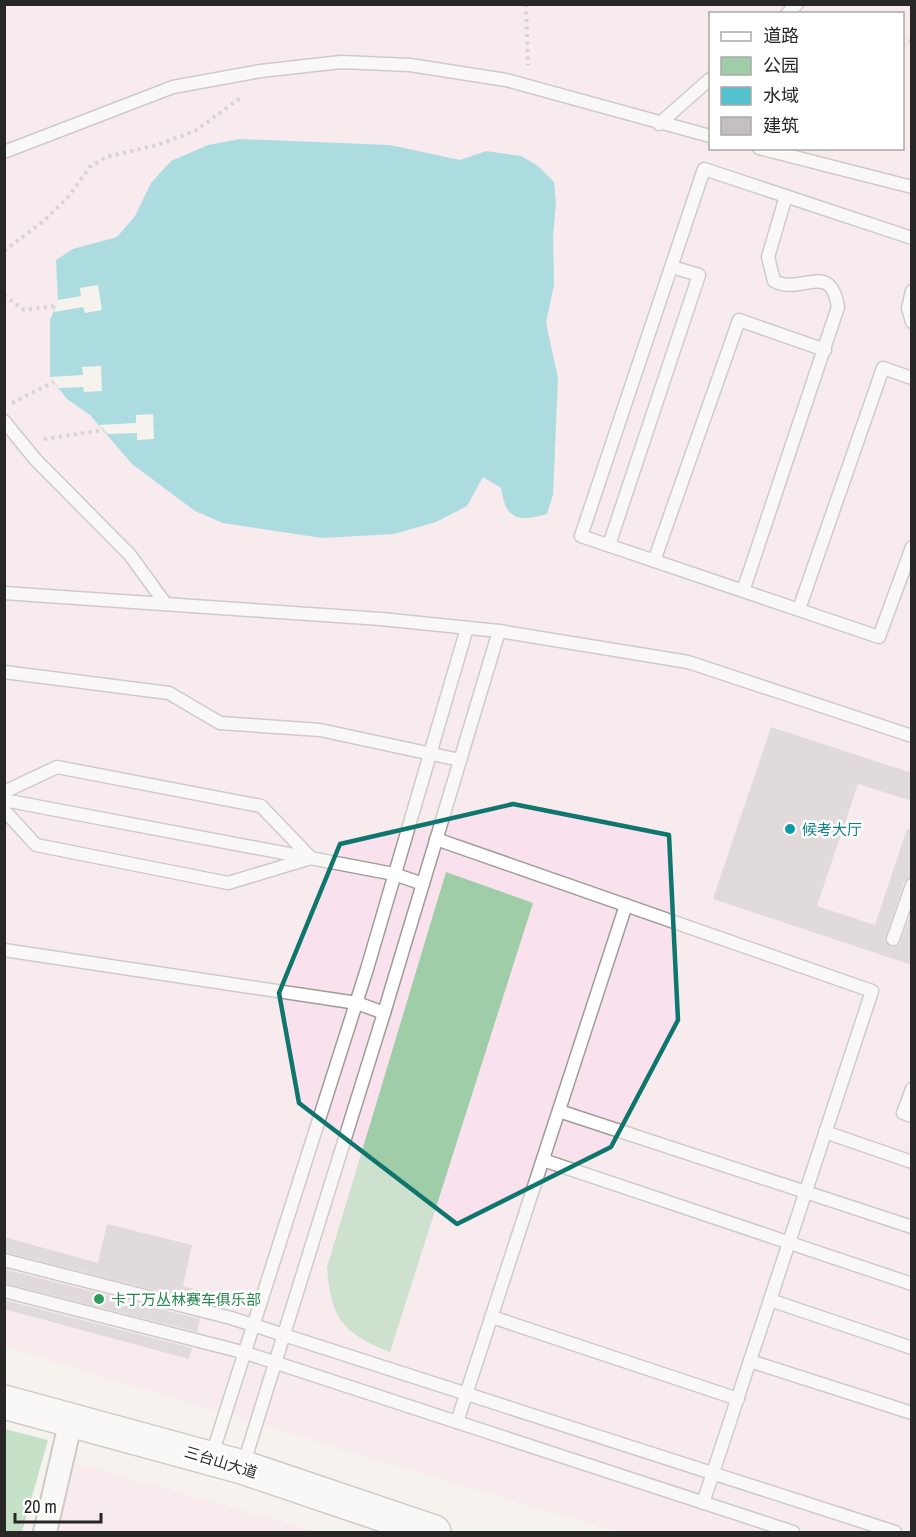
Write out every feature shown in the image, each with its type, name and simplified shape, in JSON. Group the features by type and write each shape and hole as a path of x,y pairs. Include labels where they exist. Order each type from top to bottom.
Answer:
{"main road":[{"name":"三台山大道","path":"4,1402 242,1467 434,1533"}],"street":[{"path":"45,1533 71,1420"}],"lane":[{"path":"4,152 173,87 261,71 341,62 410,65 506,80 659,124 709,136"},
{"path":"659,124 709,81"},
{"path":"767,150 912,186"},
{"path":"912,238 704,168 581,536 879,637 912,548"},
{"path":"743,591 838,308 835,291 824,281 812,279 800,285 785,287 774,281 768,257 786,196"},
{"path":"609,545 699,275 672,267"},
{"path":"912,291 908,308 912,322"},
{"path":"654,561 739,320 825,350"},
{"path":"799,609 883,368 912,378"},
{"path":"4,421 35,459 130,555 165,603"},
{"path":"4,594 165,603 499,631 688,662 912,736"},
{"path":"211,1458 357,1003 467,628"},
{"path":"242,1467 384,1013 499,631"},
{"path":"4,672 169,693 220,723 320,730 460,760"},
{"path":"4,792 57,767 261,806 311,858"},
{"path":"4,800 394,874 423,884"},
{"path":"4,810 36,845 228,883 311,858"},
{"path":"436,839 872,991 703,1503"},
{"path":"893,939 912,885"},
{"path":"456,1422 626,905"},
{"path":"4,950 357,1003 384,1013"},
{"path":"912,1089 903,1113 912,1116"},
{"path":"559,1111 912,1227"},
{"path":"825,1132 912,1162"},
{"path":"543,1160 912,1284"},
{"path":"4,1260 255,1325 895,1533"},
{"path":"4,1291 246,1353 793,1533"},
{"path":"770,1300 912,1348"},
{"path":"492,1317 738,1398"},
{"path":"750,1361 912,1413"}],"path":[{"path":"526,4 529,86"},
{"path":"4,251 45,220 68,197 90,167 106,157 157,145 195,131 242,98 261,71"},
{"path":"4,295 24,310 56,306"},
{"path":"4,406 54,382"},
{"path":"22,443 104,430"}],"highlighted area":[{"path":"513,804 669,835 678,1020 611,1147 457,1224 299,1103 279,993 340,844"}],"shaded area":[{"path":"4,5 911,5 911,1532 616,1532 5,1347"},
{"path":"76,1463 318,1532 56,1532"}],"green space":[{"path":"446,872 533,903 390,1352 360,1338 342,1322 332,1300 327,1267"},
{"path":"5,1429 48,1440 22,1532 5,1532"}],"water":[{"path":"240,139 390,145 460,160 486,151 521,156 538,166 554,182 556,203 553,236 554,285 546,323 558,378 553,495 547,514 528,518 515,516 506,507 501,488 483,477 467,506 436,522 394,534 322,538 223,523 195,511 132,464 90,415 67,399 50,377 50,320 58,300 56,260 73,249 117,237 135,216 151,183 171,161 208,145"}],"pier":[{"path":"98,285 102,310 85,313 83,307 54,312 58,300 81,296 80,288"},
{"path":"101,366 102,391 84,392 83,387 59,388 50,377 83,375 82,367"},
{"path":"153,414 154,439 137,440 137,433 108,434 99,425 136,423 136,415"}],"building":[{"name":"候考大厅","path":"771,727 912,773 912,801 858,784 817,906 875,925 907,829 912,829 912,877 904,882 885,940 891,947 899,945 912,911 912,965 713,899"},
{"path":"107,1224 192,1245 183,1286 208,1293 205,1303 4,1252 4,1237 98,1263"},
{"path":"4,1269 200,1319 197,1332 4,1283"},
{"path":"4,1300 192,1348 189,1359 4,1309"}],"place":[{"name":"候考大厅","path":"790,829"},
{"name":"卡丁万丛林赛车俱乐部","path":"99,1299"}]}
